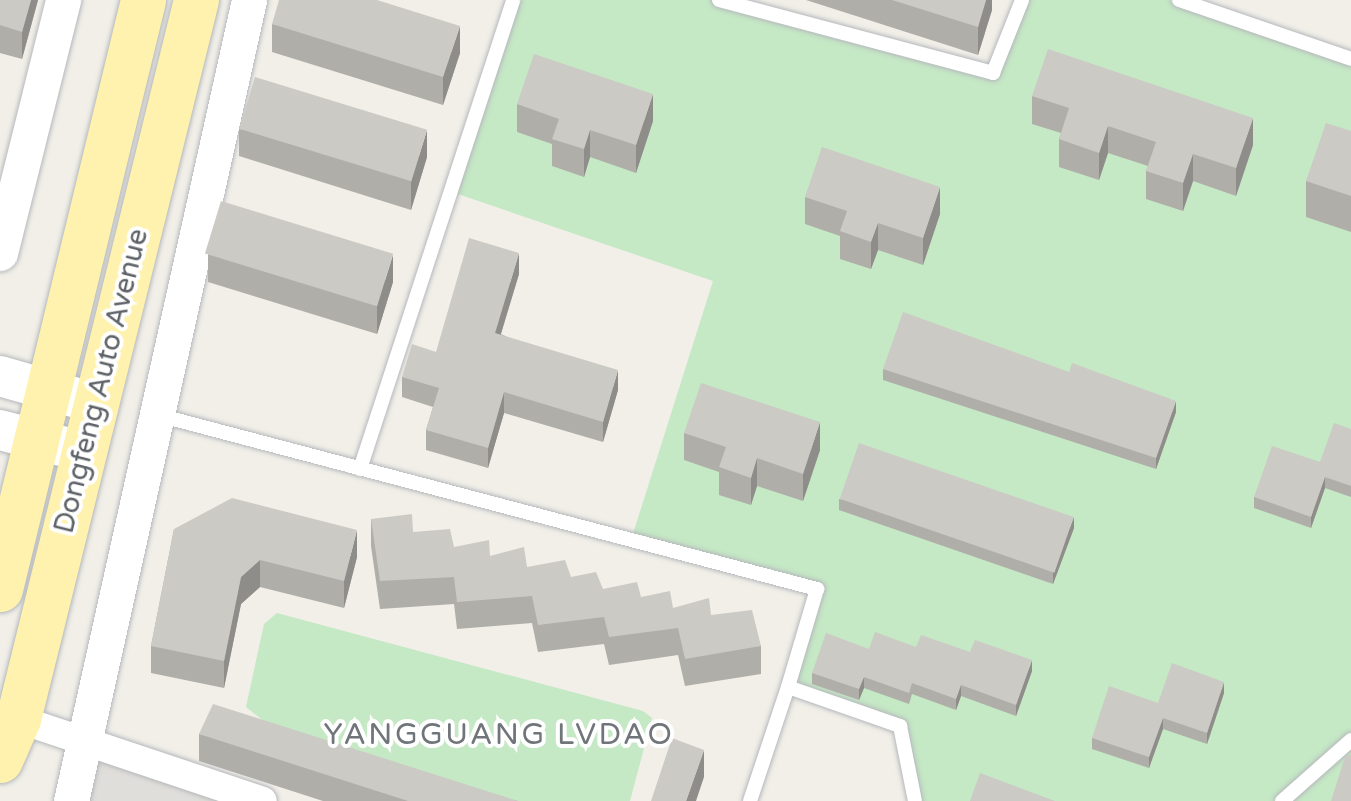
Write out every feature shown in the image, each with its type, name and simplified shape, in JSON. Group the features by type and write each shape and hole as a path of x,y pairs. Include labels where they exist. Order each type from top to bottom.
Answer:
{"main road":[{"name":"Dongfeng Auto Avenue","path":"0,589 18,435 50,390 143,0"},
{"name":"Dongfeng Auto Avenue","path":"0,760 18,719 196,0"},
{"path":"0,376 94,403"},
{"path":"18,435 82,452"}],"street":[{"path":"0,254 63,0"},
{"path":"72,801 250,0"},
{"path":"18,719 263,801"}],"lane":[{"path":"360,469 513,0"},
{"path":"719,0 993,72 1022,0"},
{"path":"1179,0 1351,59"},
{"path":"157,415 817,589 750,801"},
{"path":"788,688 900,726 914,801"},
{"path":"1282,801 1351,740"}],"shaded area":[{"path":"83,741 263,801 62,801"}],"green space":[{"path":"513,0 719,0 993,72 1022,0 1179,0 1351,59 1351,801 915,801 900,726 788,687 816,589 631,540 713,281 446,190"},
{"path":"277,613 643,711 652,718 630,801 503,801 270,726 246,707 264,624"}],"building":[{"path":"0,0 31,0 22,32 0,25"},
{"path":"279,0 377,0 460,26 443,77 272,24"},
{"path":"892,0 986,0 978,27"},
{"path":"1048,49 1253,118 1236,168 1193,154 1183,183 1146,171 1156,142 1108,126 1099,153 1059,139 1069,108 1032,96"},
{"path":"534,54 653,94 636,145 590,130 584,149 552,139 559,119 517,104"},
{"path":"255,77 427,130 411,181 239,129"},
{"path":"1326,123 1351,131 1351,196 1306,181"},
{"path":"822,147 940,187 923,238 878,223 871,242 840,231 847,211 805,197"},
{"path":"221,201 393,254 377,306 205,254"},
{"path":"469,238 519,253 495,333 618,370 603,422 504,392 488,448 426,430 439,388 402,377 412,344 436,352"},
{"path":"903,312 1069,372 1072,363 1176,401 1156,458 883,369"},
{"path":"701,383 820,422 803,474 757,458 751,478 719,467 726,447 684,433"},
{"path":"1334,423 1351,429 1351,486 1325,477 1311,517 1254,497 1272,446 1320,462"},
{"path":"859,443 1074,517 1054,573 840,499"},
{"path":"232,498 357,530 344,581 260,560 241,577 224,661 151,646 174,529"},
{"path":"412,514 413,532 450,529 454,547 489,540 490,556 524,547 527,567 565,560 571,577 596,572 603,589 637,582 641,597 670,591 673,608 709,598 711,615 752,610 761,646 685,659 678,628 609,637 604,617 538,625 532,596 457,602 454,577 380,581 371,519"},
{"path":"875,632 916,647 921,635 970,652 975,640 1032,660 1016,705 961,685 956,699 912,683 909,693 864,677 859,689 812,673 826,633 869,649"},
{"path":"1172,663 1224,682 1207,733 1163,718 1149,757 1092,738 1109,686 1158,703"},
{"path":"213,704 518,801 408,801 199,734"},
{"path":"672,738 704,750 686,801 651,801"},
{"path":"1346,754 1351,756 1351,801 1331,801"},
{"path":"980,773 1055,801 970,801"}],"district":[{"name":"YANGGUANG LVDAO","path":"499,735"}]}
